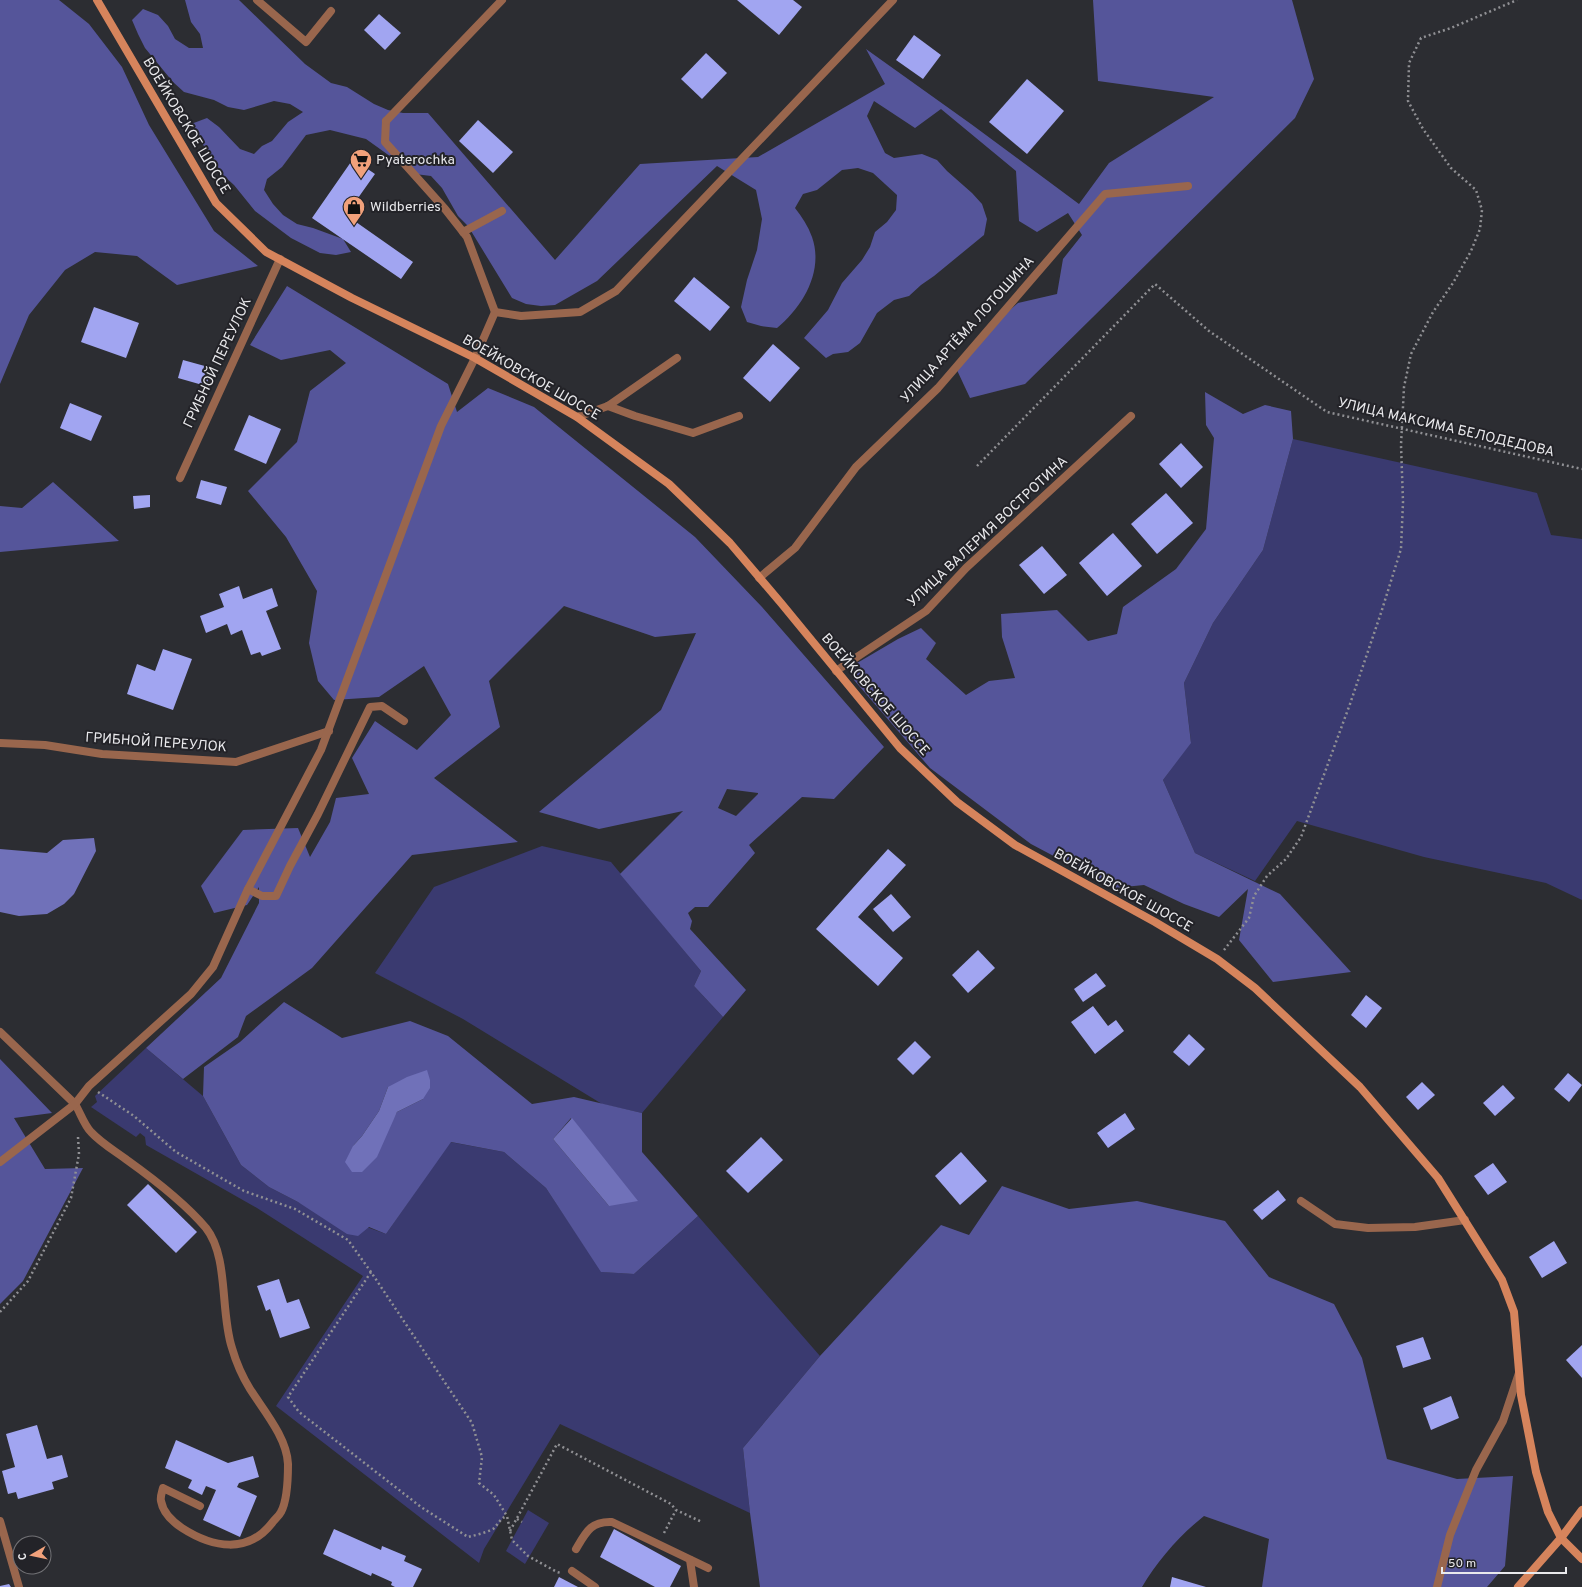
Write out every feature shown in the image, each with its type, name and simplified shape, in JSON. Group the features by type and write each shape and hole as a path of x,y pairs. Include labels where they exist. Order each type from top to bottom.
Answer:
{"street":[{"name":"ВОЕЙКОВСКОЕ ШОССЕ","path":"97,0 216,203 266,252 352,298 475,358 576,417 669,484 730,543 900,748 957,802 1015,845 1155,922 1217,959 1255,988 1360,1087 1438,1178 1502,1280 1514,1312 1521,1395 1536,1472 1548,1512 1561,1538 1582,1559"},
{"path":"257,0 306,42 331,11"},
{"path":"0,1162 75,1104 90,1086 191,994 213,967 248,889 321,750 441,426 475,358 495,312 467,237 445,209 385,142 386,121 502,0"},
{"path":"495,312 520,316 580,312 616,291 893,0"},
{"name":"УЛИЦА АРТЁМА ЛОТОШИНА","path":"759,578 795,548 856,467 938,388 1105,194 1188,186"},
{"path":"463,232 502,211"},
{"name":"ГРИБНОЙ ПЕРЕУЛОК","path":"180,478 280,259"},
{"path":"576,417 608,406 677,358"},
{"path":"608,406 635,416 693,433 739,416"},
{"name":"УЛИЦА ВАЛЕРИЯ ВОСТРОТИНА","path":"836,671 926,610 966,568 1132,416"},
{"path":"248,889 262,896 276,896 370,707 382,706 404,721"},
{"name":"ГРИБНОЙ ПЕРЕУЛОК","path":"0,743 45,745 102,754 236,762 329,731"},
{"path":"0,1032 75,1104 90,1131 153,1179 182,1204 206,1228 214,1239 220,1261 227,1334 238,1367 280,1435 288,1462 286,1489 281,1512 255,1539 236,1545 218,1544 193,1536 175,1524 164,1510 160,1500 163,1488 200,1506"},
{"path":"1301,1201 1335,1224 1368,1228 1415,1226 1465,1220"},
{"path":"1437,1587 1450,1535 1476,1470 1503,1421 1519,1373"},
{"path":"1518,1587 1561,1538 1582,1510"},
{"path":"0,1521 18,1587"},
{"path":"576,1549 590,1527 602,1522 612,1522 708,1568"},
{"path":"690,1560 694,1587"},
{"path":"572,1571 595,1587"}],"path":[{"path":"1217,959 1249,918 1254,896 1267,876 1286,859 1301,837 1317,796 1381,613 1400,549 1403,502 1401,445 1404,387 1411,354 1433,312 1453,283 1471,250 1480,229 1482,210 1476,190 1451,168 1422,129 1408,101 1409,63 1421,38 1451,28 1517,0"},
{"name":"УЛИЦА МАКСИМА БЕЛОДЕДОВА","path":"977,466 1155,284 1209,331 1327,412 1582,469"},
{"path":"90,1086 134,1116 176,1152 244,1191 295,1209 348,1240 472,1423 482,1457 479,1483 494,1494 507,1516 512,1540 528,1556 557,1572 567,1574 572,1571"},
{"path":"0,1312 28,1281 71,1198 80,1154 78,1132"},
{"path":"371,1272 288,1397 299,1412 421,1507 468,1537 493,1528 503,1517 507,1516"},
{"path":"510,1531 557,1444 671,1504 676,1510 702,1522"},
{"path":"658,1544 676,1510"},
{"path":"517,1518 522,1522"}],"shaded area":[{"path":"0,0 59,0 89,24 122,67 149,125 214,231 258,266 177,285 137,256 95,252 65,270 29,315 0,384"},
{"path":"185,0 239,0 305,64 331,83 347,87 374,104 388,110 403,113 428,113 555,260 640,164 758,157 885,84 866,49 1079,204 1109,163 1214,97 1098,81 1093,0 1292,0 1314,79 1295,118 1025,384 970,398 956,368 976,339 1018,303 1057,294 1063,259 1082,235 1068,213 1037,232 1019,221 1016,171 941,109 915,128 874,101 867,116 885,153 894,158 922,154 937,160 972,193 982,204 987,219 984,235 909,296 894,300 877,313 860,343 848,352 833,354 826,358 804,338 828,310 842,283 862,260 870,247 875,232 887,222 896,210 897,195 873,173 858,168 842,170 817,190 803,194 795,208 805,222 812,237 815,250 813,275 803,299 795,310 777,328 747,322 741,307 747,280 757,250 762,219 756,190 717,166 597,281 555,305 541,306 526,304 512,298 468,226 458,216 442,188 431,176 415,174 366,139 330,130 306,135 282,167 267,179 264,190 273,204 283,215 297,224 343,239 351,252 336,255 320,253 291,238 255,211 234,185 223,175 191,124 207,118 219,127 240,149 254,154 262,146 272,141 288,122 303,112 290,104 274,101 244,110 228,107 214,100 184,92 173,82 145,48 132,20 143,9 158,15 168,26 175,39 189,48 203,48 200,34 191,22"},
{"path":"287,286 448,384 457,412 488,388 534,407 695,537 762,607 884,747 834,799 802,797 749,845 755,853 708,907 695,907 688,913 692,921 690,929 746,990 723,1017 694,986 701,971 620,874 683,811 599,829 539,812 661,710 696,633 655,637 564,606 489,681 500,727 434,778 518,842 412,855 312,968 246,1016 238,1037 183,1079 146,1048 221,978 259,903 259,887 247,905 214,913 201,886 243,830 298,828 310,857 330,822 336,798 369,794 352,758 375,721 417,750 451,715 424,666 379,697 334,700 318,681 309,643 317,591 286,537 248,491 297,442 310,391 346,363 330,350 281,360 250,345","holes":["727,789 758,793 736,816 718,808"]},
{"path":"1205,392 1243,414 1265,405 1291,411 1293,439 1263,550 1213,623 1184,683 1191,743 1163,780 1195,853 1280,894 1351,972 1273,982 1239,940 1248,889 1219,917 1184,904 1144,885 1114,888 1031,844 930,768 854,680 852,666 898,639 921,628 936,643 926,659 966,695 989,681 1015,678 1002,637 1001,614 1057,610 1088,641 1117,634 1123,607 1176,569 1206,529 1214,438 1206,425"},
{"path":"1293,439 1537,493 1551,535 1582,539 1582,900 1546,883 1424,857 1297,821 1255,881 1195,853 1163,780 1191,742 1184,683 1213,623 1263,550"},
{"path":"53,482 119,541 0,552 0,506 22,508"},
{"path":"542,846 611,862 701,971 694,986 723,1017 642,1113 602,1104 463,1019 375,973 434,887"},
{"path":"284,1002 342,1038 410,1021 448,1036 532,1104 574,1097 642,1113 642,1152 698,1216 634,1274 601,1272 546,1188 504,1152 451,1142 386,1234 369,1227 358,1236 347,1234 298,1202 269,1187 241,1165 203,1096 204,1067 240,1042","holes":["388,1087 423,1099 397,1112 391,1123 353,1146 362,1136 379,1111","571,1118 609,1206 553,1139"]},
{"path":"146,1048 203,1096 241,1165 269,1187 298,1202 386,1234 450,1142 504,1152 546,1188 602,1272 634,1274 698,1216 820,1356 743,1448 750,1513 560,1424 484,1549 479,1563 276,1406 363,1276 257,1208 146,1145 145,1137 140,1133 136,1137 91,1107 97,1102 95,1096"},
{"path":"0,1059 52,1113 14,1118 45,1169 83,1168 23,1281 0,1304"},
{"path":"1002,1186 1069,1209 1137,1201 1225,1221 1269,1277 1334,1304 1362,1358 1387,1459 1457,1479 1513,1476 1505,1566 1487,1587 1262,1587 1269,1539 1204,1516 1186,1531 1170,1548 1142,1587 760,1587 743,1448 820,1356 941,1225 969,1235"},
{"path":"528,1510 549,1523 525,1564 506,1551"}],"water":[{"path":"94,838 96,851 74,894 64,904 47,914 19,916 0,912 0,849 47,853 63,840"},
{"path":"427,1070 430,1080 430,1088 423,1099 397,1112 377,1157 362,1172 352,1172 345,1162 353,1146 362,1136 379,1111 388,1087 407,1077"},
{"path":"572,1118 638,1201 609,1206 553,1139"}],"building":[{"path":"737,0 793,0 802,7 779,35"},
{"path":"379,14 401,33 385,50 364,30"},
{"path":"914,35 941,55 923,79 896,60"},
{"path":"706,53 727,73 702,99 681,79"},
{"path":"1027,79 1064,111 1027,154 989,122"},
{"path":"478,120 513,152 493,173 459,141"},
{"path":"353,159 375,174 346,215 413,262 401,279 312,218"},
{"path":"694,277 730,307 710,331 674,301"},
{"path":"94,307 139,323 126,358 81,342"},
{"path":"773,344 800,368 770,402 743,378"},
{"path":"183,360 212,368 206,386 178,378"},
{"path":"70,403 102,416 91,441 60,428"},
{"path":"249,415 281,429 266,464 234,450"},
{"path":"1181,443 1203,467 1181,488 1159,464"},
{"path":"201,480 227,487 221,505 196,498"},
{"path":"1166,493 1193,523 1157,554 1131,524"},
{"path":"150,495 150,507 134,509 133,496"},
{"path":"1113,533 1142,566 1107,596 1079,563"},
{"path":"1042,546 1067,575 1044,594 1019,565"},
{"path":"239,586 243,599 272,588 278,606 266,611 281,649 262,656 260,652 251,655 242,630 231,635 227,624 206,633 200,616 224,607 219,594"},
{"path":"163,649 192,659 173,710 127,694 137,664 155,671"},
{"path":"888,849 906,865 858,917 903,958 878,986 816,929"},
{"path":"891,894 911,917 893,932 873,909"},
{"path":"978,950 995,968 968,993 952,975"},
{"path":"1096,973 1106,986 1083,1002 1074,989"},
{"path":"1366,995 1382,1008 1366,1028 1351,1015"},
{"path":"1093,1006 1108,1026 1116,1020 1124,1031 1095,1054 1071,1022"},
{"path":"1189,1034 1205,1049 1189,1066 1173,1052"},
{"path":"915,1041 931,1057 913,1075 897,1059"},
{"path":"1568,1073 1582,1085 1569,1102 1554,1089"},
{"path":"1422,1082 1435,1095 1418,1110 1406,1097"},
{"path":"1503,1085 1515,1098 1495,1116 1483,1103"},
{"path":"1125,1113 1135,1129 1108,1148 1097,1133"},
{"path":"761,1137 783,1160 748,1193 726,1171"},
{"path":"961,1152 987,1181 960,1205 935,1176"},
{"path":"1493,1163 1507,1182 1488,1195 1474,1176"},
{"path":"148,1184 197,1232 176,1253 127,1205"},
{"path":"1278,1190 1286,1200 1262,1220 1253,1210"},
{"path":"1554,1241 1567,1263 1542,1278 1529,1257"},
{"path":"279,1279 287,1303 299,1299 310,1328 280,1338 270,1309 266,1311 257,1286"},
{"path":"1423,1337 1431,1359 1403,1368 1396,1346"},
{"path":"1582,1345 1582,1378 1566,1360"},
{"path":"1451,1396 1459,1418 1431,1430 1423,1408"},
{"path":"37,1425 47,1459 62,1455 68,1477 52,1482 54,1489 18,1499 16,1492 8,1494 2,1471 15,1467 6,1434"},
{"path":"176,1440 228,1463 253,1456 259,1477 239,1483 237,1487 257,1496 240,1537 203,1520 216,1490 206,1486 202,1495 188,1488 192,1480 165,1468"},
{"path":"334,1529 381,1550 382,1546 406,1556 404,1561 422,1569 413,1587 395,1587 391,1585 392,1582 372,1573 371,1576 323,1554"},
{"path":"614,1529 681,1566 670,1587 655,1587 600,1557"},
{"path":"559,1577 578,1587 554,1587"},
{"path":"1172,1577 1206,1587 1170,1587"},
{"path":"9,1584 11,1587 0,1587 0,1586"}],"place":[{"name":"Pyaterochka","path":"361,180"},
{"name":"Wildberries","path":"354,226"}]}
